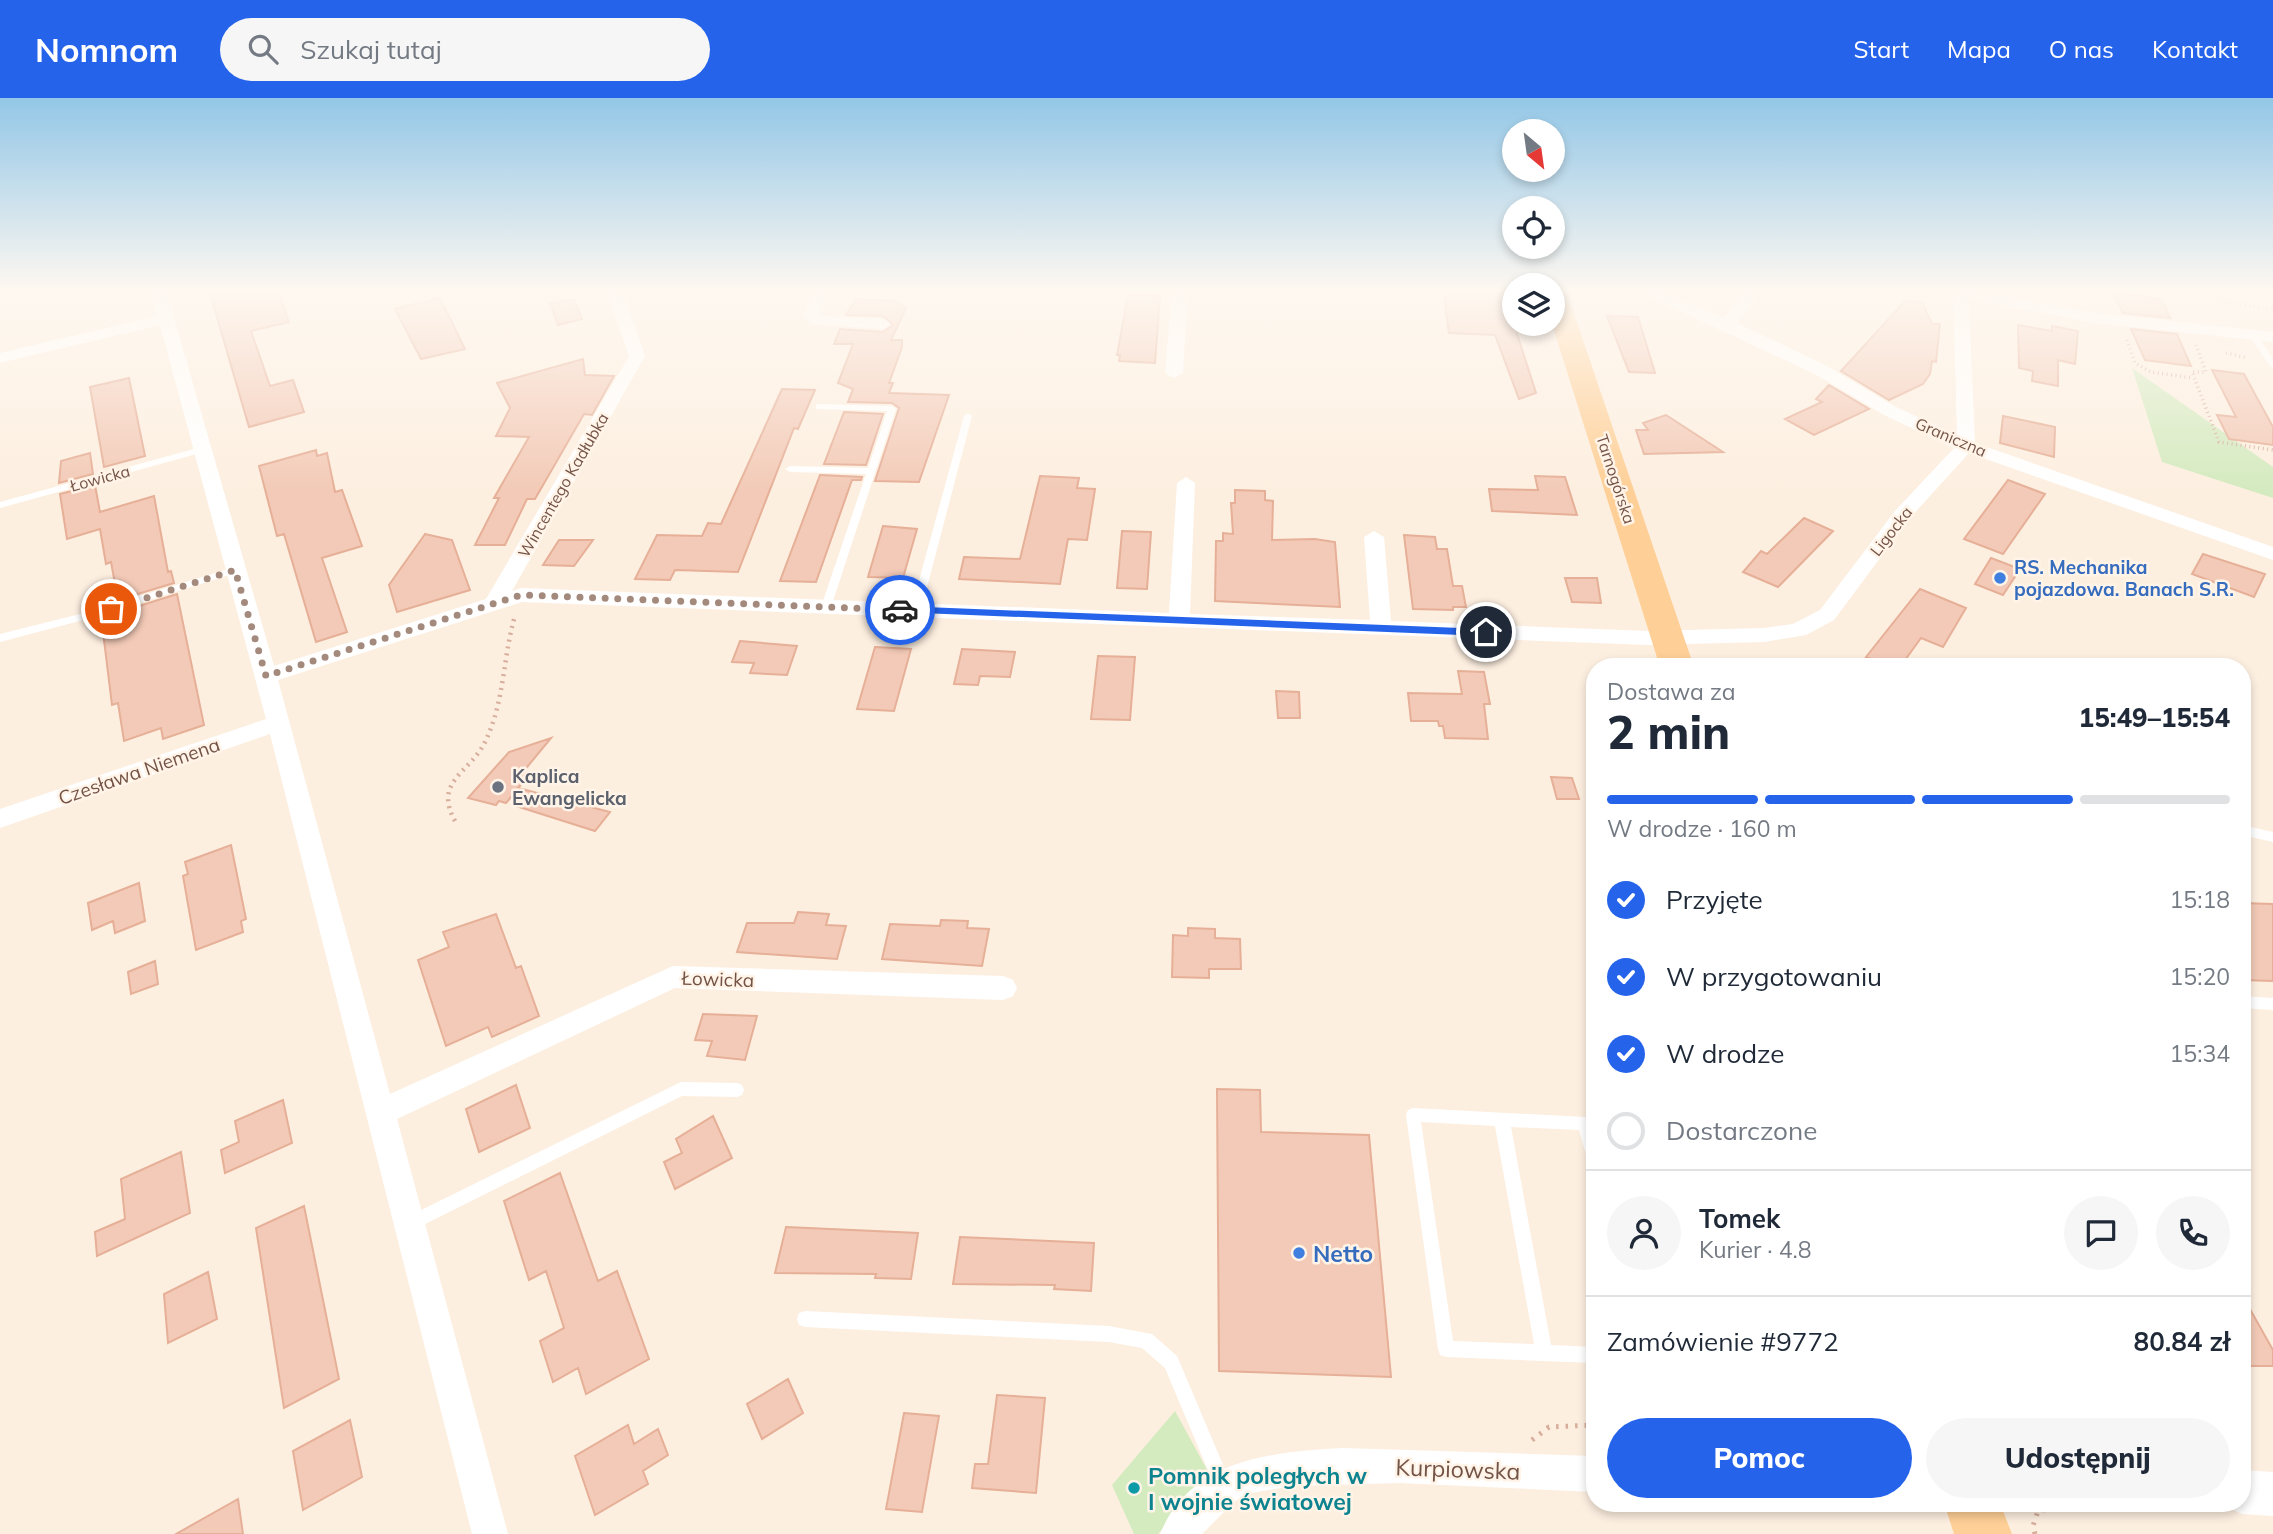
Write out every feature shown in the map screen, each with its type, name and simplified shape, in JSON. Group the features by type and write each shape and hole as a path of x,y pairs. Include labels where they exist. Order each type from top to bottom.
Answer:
{"main road":[{"name":"Tarnogórska","path":"1576,357 1674,658"}],"street":[{"path":"176,357 266,676 490,1534"},
{"name":"Wincentego Kadłubka","path":"495,601 636,357"},
{"path":"1174,373 1175,357"},
{"name":"Graniczna","path":"1794,357 1890,411 1966,446 2273,554"},
{"path":"1963,357 1966,446"},
{"name":"Ligocka","path":"266,676 495,601 521,595 1381,628 1667,637 1764,635 1798,630 1827,615 1902,515 1966,446"},
{"path":"1179,620 1186,483"},
{"path":"1374,537 1381,628"},
{"name":"Czesława Niemena","path":"0,819 278,723"},
{"name":"Łowicka","path":"379,1114 673,977 1003,988"},
{"name":"Kurpiowska","path":"1178,1534 1223,1486 1259,1473 1345,1464 1586,1474"},
{"path":"2251,1493 2273,1494"}],"lane":[{"path":"820,407 892,409 826,607"},
{"path":"916,610 968,416"},
{"name":"Łowicka","path":"0,505 201,450"},
{"path":"790,468 872,471"},
{"path":"0,638 87,617 235,570"},
{"path":"2251,832 2273,838"},
{"path":"2251,1003 2273,1004"},
{"path":"408,1224 681,1089 737,1090"},
{"path":"1586,1124 1413,1115 1446,1349 1586,1355"},
{"path":"1502,1121 1544,1353"},
{"path":"805,1319 1109,1334 1146,1340 1171,1362 1223,1486"}],"path":[{"path":"2134,357 2136,363 2151,372 2194,378"},
{"path":"2200,357 2206,372 2192,372 2219,442 2273,450"},
{"path":"455,821 445,807 446,794 479,753 492,725 506,644 521,595"},
{"path":"1530,1443 1549,1427 1586,1425"},
{"path":"1944,1512 1964,1517"},
{"path":"2035,1534 2033,1526 2038,1512"}],"green space":[{"path":"2132,368 2273,467 2273,498 2162,462"},
{"path":"1175,1411 1210,1475 1158,1534 1134,1534 1112,1485"}],"building":[{"path":"229,357 260,357 270,386 293,380 304,412 249,427"},
{"path":"848,357 898,357 889,383 893,383 889,393 949,395 919,482 875,481 899,408 892,403 848,402 853,389 838,383"},
{"path":"1120,357 1155,357 1155,363 1119,361"},
{"path":"1503,357 1524,357 1536,393 1519,399"},
{"path":"1623,357 1650,357 1655,373 1629,372"},
{"path":"1854,357 1937,357 1936,362 1932,361 1930,374 1923,384 1889,400 1841,371"},
{"path":"2019,357 2076,357 2075,364 2058,360 2058,386 2032,381 2033,371 2019,368"},
{"path":"2144,357 2187,357 2191,366 2145,360"},
{"path":"583,359 585,375 614,376 592,415 584,414 535,499 527,499 505,545 475,545 499,498 494,498 529,437 496,436 510,408 497,383"},
{"path":"2212,370 2244,374 2273,427 2273,445 2229,439 2217,415 2236,417"},
{"path":"129,378 145,456 104,467 90,387"},
{"path":"1829,385 1869,409 1814,435 1785,419 1822,402 1816,399"},
{"path":"782,389 815,390 798,429 794,428 738,572 675,570 670,580 635,579 657,535 702,536 708,523 721,524"},
{"path":"844,412 883,414 866,465 824,464"},
{"path":"1666,415 1723,452 1644,454 1636,430 1648,430 1643,423"},
{"path":"2003,416 2055,427 2054,457 2000,443"},
{"path":"316,450 317,456 327,453 335,492 342,490 362,546 322,558 347,632 316,642 284,534 277,536 259,466"},
{"path":"90,453 93,474 59,483 61,461"},
{"path":"820,475 862,477 861,480 852,480 816,582 780,581"},
{"path":"1040,476 1079,478 1077,488 1095,489 1087,540 1068,539 1060,584 959,579 964,557 1020,559"},
{"path":"1535,476 1565,477 1577,515 1492,511 1489,489 1538,490"},
{"path":"2008,480 2045,494 2003,554 1964,539"},
{"path":"95,485 100,512 154,496 168,572 171,571 174,583 118,600 111,562 106,564 100,529 67,539 60,494"},
{"path":"1235,490 1265,491 1265,500 1273,501 1272,540 1315,539 1335,542 1340,607 1215,601 1216,541 1223,541 1223,533 1233,534 1231,503 1235,503"},
{"path":"1804,518 1833,531 1778,587 1743,572 1761,551 1767,554"},
{"path":"883,526 917,529 903,578 868,577"},
{"path":"1122,531 1151,532 1147,589 1117,588"},
{"path":"425,534 452,540 470,590 397,612 389,585"},
{"path":"1404,535 1435,537 1437,549 1447,549 1453,586 1462,586 1466,607 1453,607 1453,610 1413,609"},
{"path":"559,540 593,540 574,566 543,565"},
{"path":"2203,554 2265,574 2254,597 2192,574"},
{"name":"RS. Mechanika pojazdowa. Banach S.R.","path":"1991,558 2020,569 2003,595 1975,584"},
{"path":"1565,578 1597,578 1601,603 1572,602"},
{"path":"1920,589 1966,608 1943,647 1921,638 1907,658 1866,657"},
{"path":"177,594 204,725 163,739 161,728 124,741 118,703 112,705 103,632 123,626 120,612"},
{"path":"740,641 797,646 787,675 750,673 754,663 732,662"},
{"path":"875,647 911,649 894,711 857,709"},
{"path":"962,649 1015,652 1010,677 980,676 978,685 954,684"},
{"path":"1098,656 1135,657 1130,720 1091,719"},
{"path":"1458,671 1484,672 1490,704 1484,704 1488,739 1445,738 1443,726 1439,726 1438,721 1411,721 1408,693 1462,694"},
{"path":"1276,691 1299,692 1300,718 1278,718"},
{"path":"551,738 523,772 531,773 518,788 610,812 595,831 513,805 517,790 506,803 499,801 496,805 468,798 509,752"},
{"path":"1551,777 1572,778 1579,799 1557,799"},
{"path":"231,845 246,919 241,921 243,932 196,950 183,876 188,874 185,862"},
{"path":"139,883 145,921 115,933 113,921 92,930 88,903"},
{"path":"2251,903 2273,904 2273,981 2251,980"},
{"path":"798,912 829,914 826,925 846,926 837,959 737,952 747,923 794,923"},
{"path":"496,914 516,968 521,966 539,1016 492,1037 488,1027 446,1046 418,960 449,947 443,932"},
{"path":"941,920 968,921 967,928 989,929 982,966 882,959 890,924 940,926"},
{"path":"1188,928 1215,929 1215,938 1240,939 1241,969 1209,969 1209,978 1172,977 1173,935 1188,936"},
{"path":"155,961 158,984 131,994 128,972"},
{"path":"703,1014 757,1016 745,1060 707,1056 712,1041 695,1040"},
{"path":"516,1085 530,1128 479,1152 466,1109"},
{"name":"Netto","path":"1217,1089 1260,1090 1261,1132 1369,1135 1391,1377 1219,1371"},
{"path":"283,1100 292,1143 225,1173 221,1150 239,1142 235,1121"},
{"path":"713,1116 732,1158 675,1189 664,1162 682,1153 676,1139"},
{"path":"181,1152 190,1213 97,1256 95,1232 125,1219 121,1179"},
{"path":"560,1173 598,1281 617,1271 649,1359 586,1394 578,1368 553,1382 540,1341 564,1328 546,1271 529,1280 504,1201"},
{"path":"304,1206 339,1379 284,1408 256,1228"},
{"path":"786,1227 918,1233 911,1279 875,1278 876,1274 775,1273"},
{"path":"960,1237 1094,1243 1091,1291 1054,1289 1055,1285 953,1284"},
{"path":"208,1272 217,1319 168,1343 164,1294"},
{"path":"2251,1311 2273,1350 2273,1366 2251,1366"},
{"path":"788,1379 803,1413 762,1439 747,1404"},
{"path":"997,1395 1045,1398 1036,1493 972,1488 975,1464 988,1464"},
{"path":"904,1413 939,1416 922,1512 886,1509"},
{"path":"350,1420 362,1477 303,1510 293,1451"},
{"path":"628,1425 634,1444 658,1429 668,1455 643,1471 648,1484 595,1515 575,1456"},
{"path":"238,1499 243,1534 176,1534"}],"way so far":[{"path":"111,609 235,570 266,676 495,601 521,595 900,610"}],"place":[{"name":"RS. Mechanika pojazdowa. Banach S.R.","path":"2000,578"},
{"name":"Kaplica Ewangelicka","path":"498,787"},
{"name":"Netto","path":"1299,1253"},
{"name":"Pomnik poległych w I wojnie światowej","path":"1134,1488"}],"route":[{"path":"900,610 1486,632"}]}
